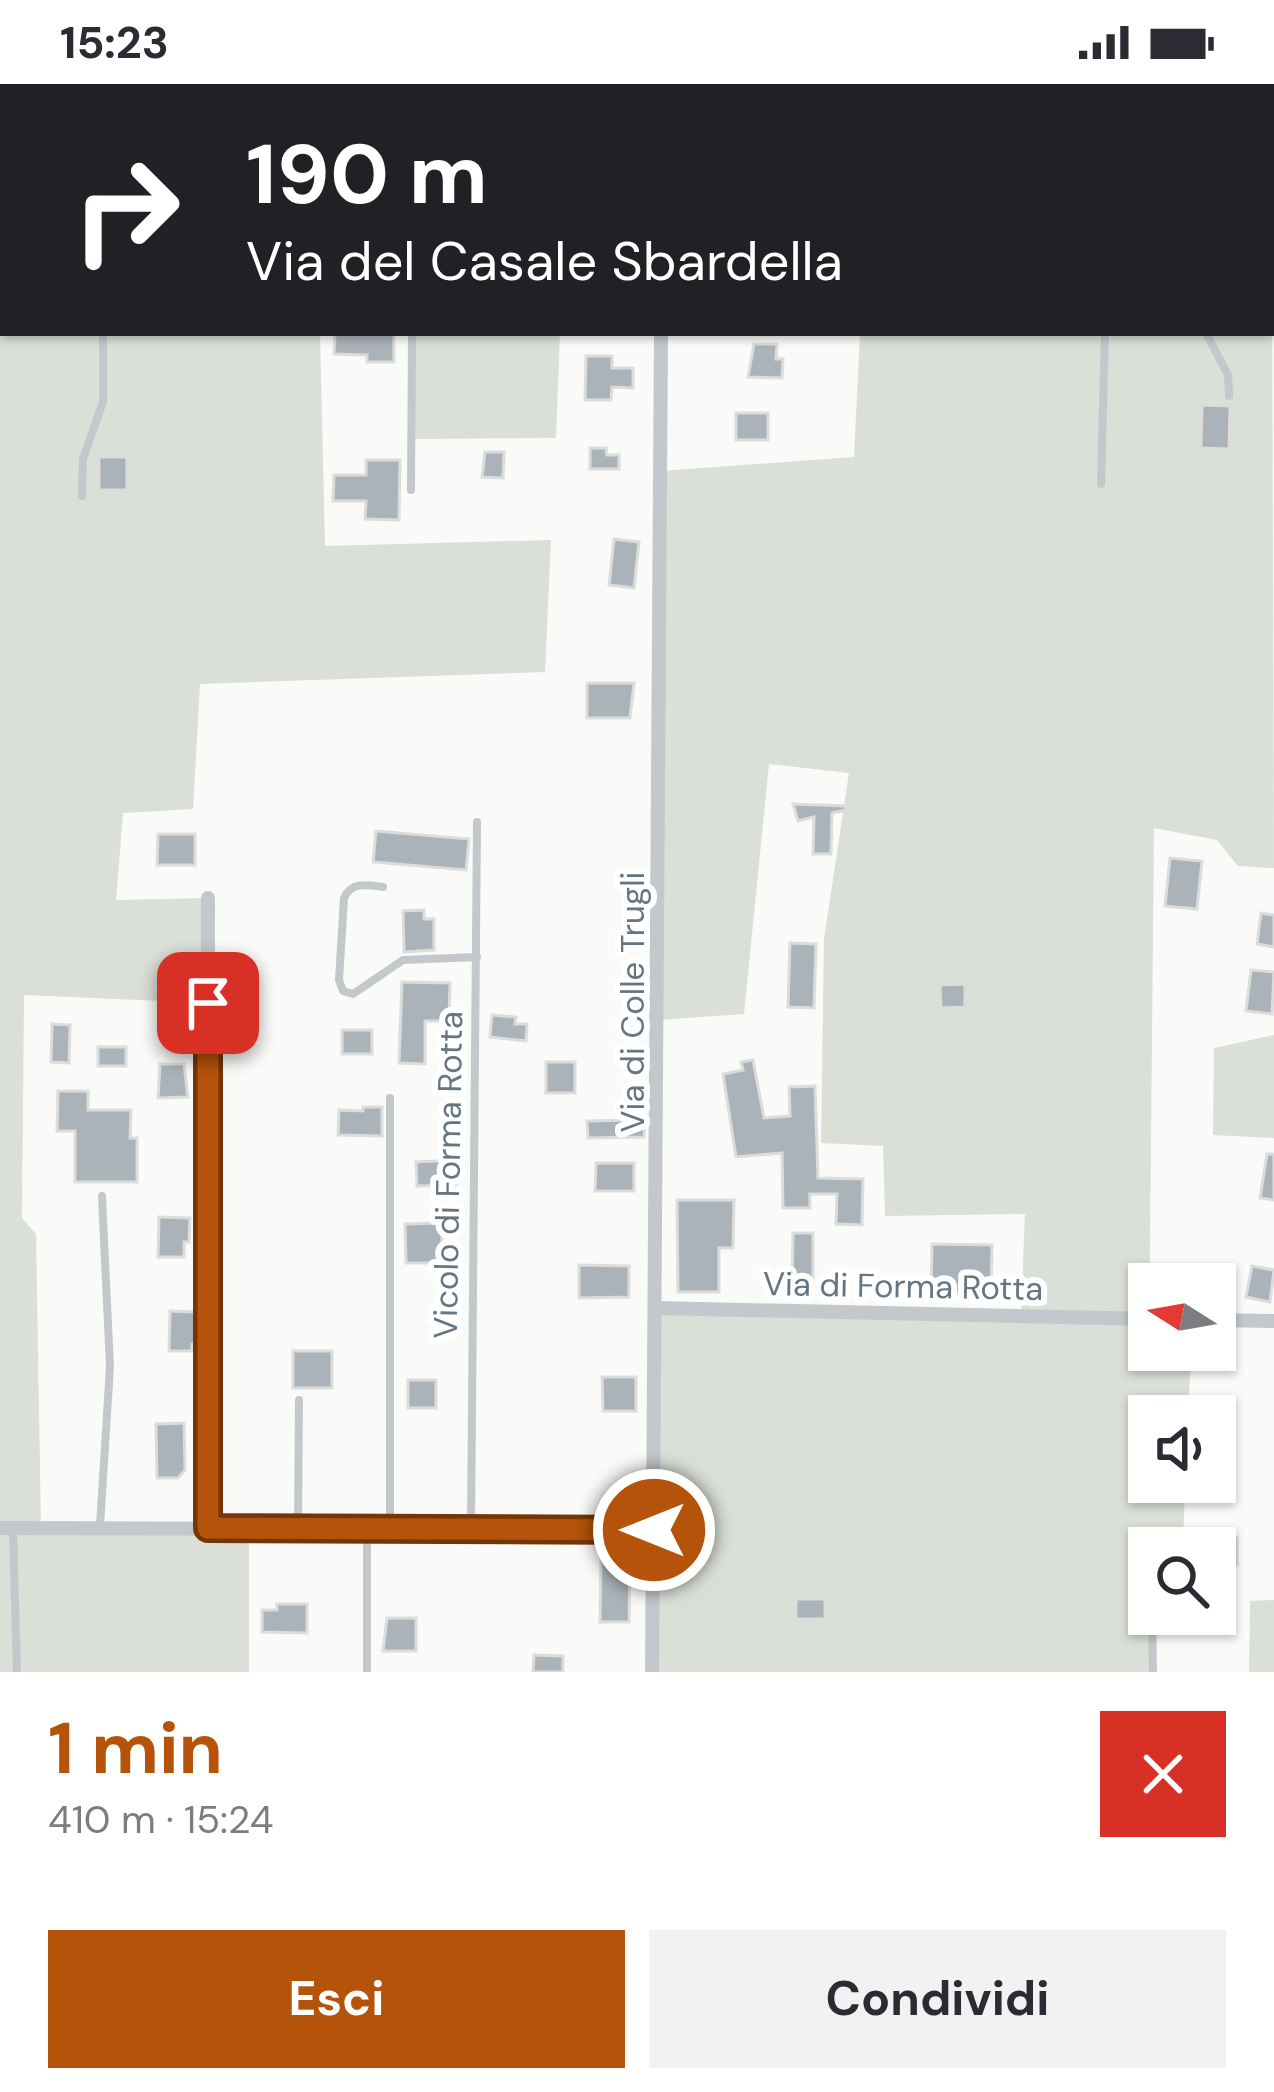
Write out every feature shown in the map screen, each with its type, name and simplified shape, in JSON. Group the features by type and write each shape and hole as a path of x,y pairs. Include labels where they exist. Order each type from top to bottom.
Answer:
{"street":[{"name":"Via di Colle Trugli","path":"652,1672 661,336"},
{"path":"208,898 208,1528"},
{"name":"Via di Forma Rotta","path":"656,1307 1128,1318"},
{"path":"1236,1321 1274,1322"},
{"path":"6,1528 654,1530"}],"lane":[{"path":"82,496 83,459 103,402 103,336"},
{"path":"411,490 412,336"},
{"path":"1102,484 1105,336"},
{"path":"1208,336 1228,375 1229,396"},
{"name":"Vicolo di Forma Rotta","path":"471,1529 477,822"},
{"path":"382,887 359,885 344,898 339,980 343,991 352,994 408,959 477,958"},
{"name":"Vicolo di Forma Rotta","path":"389,1528 390,1098"},
{"path":"100,1528 110,1378 102,1196"},
{"path":"298,1528 299,1400"},
{"path":"6,1528 17,1672"},
{"path":"367,1528 367,1672"},
{"path":"1152,1635 1153,1672"}],"shaded area":[{"path":"0,336 320,336 325,546 551,540 545,672 200,684 193,809 123,813 116,900 208,898 208,1003 24,995 22,1218 36,1234 41,1528 249,1528 249,1672 0,1672"},
{"path":"412,336 560,336 556,438 412,439"},
{"path":"860,336 1272,336 1274,868 1238,866 1217,840 1154,828 1150,1263 1128,1263 1128,1371 1190,1371 1189,1395 1128,1395 1128,1503 1184,1503 1184,1527 1128,1527 1128,1635 1152,1635 1153,1672 652,1672 656,1308 1021,1315 1025,1214 885,1216 883,1146 821,1143 824,939 849,773 769,764 744,1014 659,1020 661,471 854,457"},
{"path":"1274,1035 1274,1138 1213,1135 1214,1048"},
{"path":"1274,1600 1274,1672 1249,1672 1250,1601"}],"building":[{"path":"335,336 394,336 394,362 334,354"},
{"path":"754,344 777,344 776,359 783,359 782,378 748,377"},
{"path":"586,356 612,356 612,368 633,368 633,388 612,387 611,400 585,400"},
{"path":"1202,405 1230,406 1229,449 1201,448"},
{"path":"736,413 768,413 768,440 736,440"},
{"path":"590,448 606,448 607,455 619,455 619,469 590,469"},
{"path":"485,452 504,452 503,478 482,477"},
{"path":"99,457 127,457 127,490 99,490"},
{"path":"366,460 400,460 399,520 365,519 366,501 333,501 334,475 366,475"},
{"path":"614,539 639,542 634,588 609,585"},
{"path":"587,683 634,683 630,718 587,718"},
{"path":"793,804 845,806 846,810 832,813 831,854 813,854 814,817 798,821"},
{"path":"376,831 469,839 466,870 373,862"},
{"path":"158,834 195,834 195,865 157,865"},
{"path":"1170,858 1202,861 1197,909 1165,906"},
{"path":"424,910 424,919 434,919 434,950 404,952 403,911"},
{"path":"1261,913 1274,915 1274,947 1257,944"},
{"path":"790,943 816,944 814,1008 788,1007"},
{"path":"1251,970 1274,972 1272,1014 1246,1011"},
{"path":"402,982 450,983 449,1021 425,1021 425,1064 399,1063"},
{"path":"965,984 965,1007 941,1008 940,985"},
{"path":"492,1015 516,1017 515,1024 527,1024 526,1041 490,1037"},
{"path":"52,1024 70,1025 69,1063 51,1062"},
{"path":"342,1030 372,1030 372,1054 342,1054"},
{"path":"98,1047 126,1047 126,1066 98,1066"},
{"path":"753,1060 764,1118 790,1116 789,1087 815,1086 818,1178 863,1179 862,1225 836,1224 837,1194 810,1194 810,1208 783,1208 782,1153 736,1157 723,1074 743,1070 741,1062"},
{"path":"546,1062 575,1062 575,1093 546,1093"},
{"path":"160,1064 184,1064 188,1097 158,1098"},
{"path":"58,1091 88,1091 88,1110 131,1110 130,1138 137,1138 137,1182 75,1182 75,1131 57,1131"},
{"path":"363,1107 382,1107 382,1136 338,1135 339,1110 363,1111"},
{"path":"636,1113 645,1113 644,1137 588,1138 587,1121 637,1120"},
{"path":"1267,1154 1274,1154 1274,1200 1260,1198"},
{"path":"455,1160 456,1185 417,1186 416,1162"},
{"path":"596,1163 634,1163 634,1191 595,1191"},
{"path":"677,1200 734,1200 733,1248 719,1248 719,1292 678,1292"},
{"path":"159,1217 190,1218 184,1257 158,1257"},
{"path":"442,1223 442,1263 406,1263 405,1224"},
{"path":"793,1233 813,1233 813,1284 792,1284"},
{"path":"932,1244 992,1245 991,1294 931,1293"},
{"path":"579,1265 629,1266 629,1297 579,1298"},
{"path":"1252,1266 1274,1270 1270,1302 1246,1297"},
{"path":"170,1311 196,1312 192,1351 169,1351"},
{"path":"293,1351 332,1351 332,1388 293,1388"},
{"path":"602,1377 636,1377 636,1411 603,1411"},
{"path":"408,1380 436,1380 436,1408 408,1408"},
{"path":"184,1423 185,1470 178,1478 157,1478 156,1424"},
{"path":"601,1551 630,1551 629,1622 600,1622"},
{"path":"796,1599 825,1599 825,1619 796,1619"},
{"path":"277,1604 307,1604 307,1633 262,1632 262,1610 277,1610"},
{"path":"387,1618 416,1618 416,1651 383,1651"},
{"path":"534,1655 563,1656 563,1672 533,1672"}],"route":[{"path":"208,1003 208,1528 654,1530"}]}
